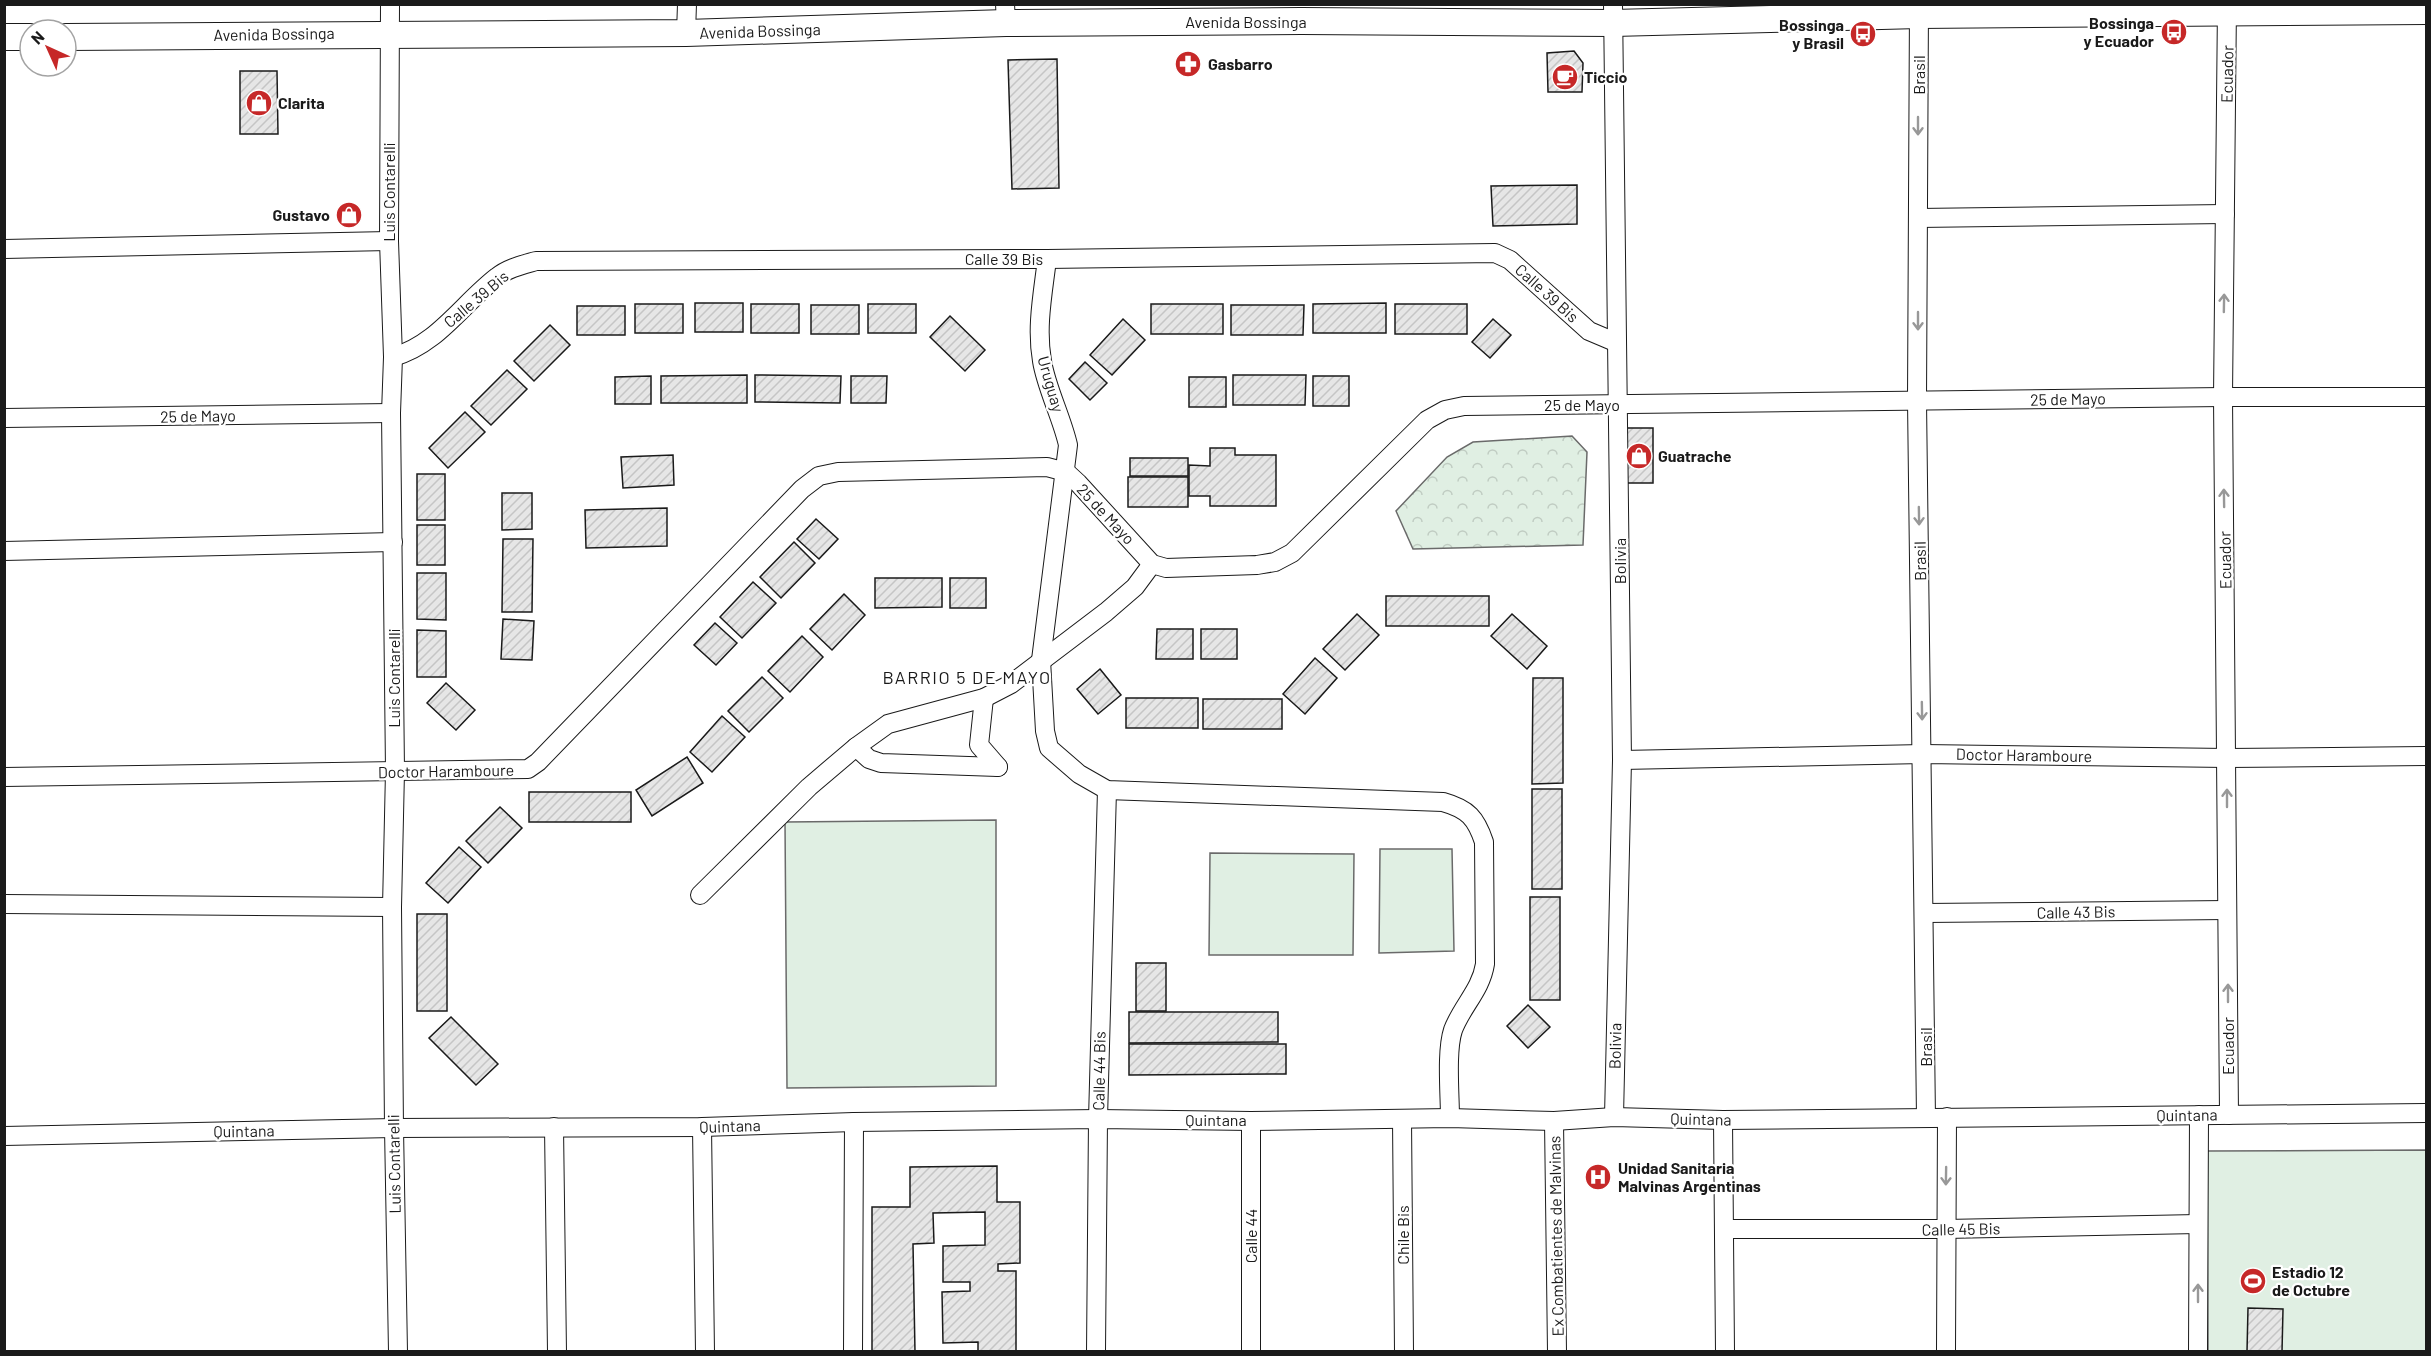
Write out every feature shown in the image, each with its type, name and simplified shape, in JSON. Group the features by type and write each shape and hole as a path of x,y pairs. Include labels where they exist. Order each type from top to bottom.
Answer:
{"main road":[{"name":"Avenida Bossinga","path":"78,37 390,33 686,33 1005,14 1613,14 2227,8 2427,11"}],"street":[{"name":"Luis Contarelli","path":"390,4 389,241 393,357 391,413 395,771 392,907 398,1352"},
{"path":"686,33 687,4"},
{"name":"Ecuador","path":"2227,8 2223,397 2229,1115"},
{"name":"Brasil","path":"1919,10 1917,401 1926,1118"},
{"name":"Bolivia","path":"1613,14 1615,342 1619,405 1622,760 1614,1117"},
{"path":"1918,218 2225,213"},
{"path":"4,249 389,241"},
{"name":"Calle 39 Bis","path":"393,357 424,344 498,276 513,268 536,261 1047,259 1495,253 1510,260 1589,331 1615,342"},
{"name":"Uruguay","path":"1047,259 1039,327 1042,363 1068,445 1041,660 1045,731 1049,748 1078,774 1107,790"},
{"name":"25 de Mayo","path":"838,472 1047,466 1066,472 1152,564 1166,568 1257,565 1275,562 1292,553 1427,420 1446,410 1464,406 2223,397 2427,397"},
{"name":"25 de Mayo","path":"4,418 391,413"},
{"name":"Doctor Haramboure","path":"4,777 528,769 538,762 802,489 819,477 838,472"},
{"path":"4,551 393,542"},
{"path":"700,896 808,787 856,747 888,724 984,698 1011,684 1106,612 1135,587 1152,564"},
{"path":"856,747 869,759 881,763 998,767 979,745 984,698"},
{"name":"Doctor Haramboure","path":"1622,760 1923,754 2227,758 2427,756"},
{"path":"1107,790 1443,802 1460,807 1471,816 1479,827 1484,842 1485,964 1483,979 1454,1030 1451,1047 1450,1118"},
{"name":"Calle 44 Bis","path":"1096,1352 1098,1119 1107,790"},
{"path":"4,904 392,907"},
{"name":"Calle 43 Bis","path":"1925,913 2228,910"},
{"name":"Quintana","path":"4,1136 394,1128 702,1127 854,1122 1098,1119 1450,1118 1554,1121 1614,1117 1724,1120 2427,1113"},
{"path":"2198,1352 2199,1115"},
{"path":"1946,1352 1947,1118"},
{"name":"Chile Bis","path":"1402,1119 1404,1352"},
{"name":"Calle 44","path":"1251,1120 1251,1352"},
{"path":"1724,1120 1725,1352"},
{"name":"Ex Combatientes de Malvinas","path":"1554,1121 1557,1352"},
{"path":"853,1352 854,1122"},
{"path":"554,1127 557,1352"},
{"path":"702,1127 705,1352"},
{"name":"Calle 45 Bis","path":"1724,1229 1945,1229 2198,1224"}],"green space":[{"path":"1572,436 1587,452 1583,545 1413,549 1396,511 1447,457 1473,442"},
{"path":"996,820 996,1086 787,1088 785,822"},
{"path":"1380,849 1452,849 1454,951 1379,953"},
{"path":"1210,853 1354,854 1353,955 1209,955"},
{"path":"2426,1150 2426,1351 2208,1351 2207,1151"}],"building":[{"name":"Ticcio","path":"1574,51 1583,63 1582,92 1548,92 1547,53"},
{"path":"1057,59 1059,188 1012,189 1008,60"},
{"name":"Clarita","path":"240,71 277,71 278,134 240,134"},
{"path":"1577,185 1577,224 1493,226 1491,186"},
{"path":"695,303 743,303 743,332 695,332"},
{"path":"1386,303 1386,333 1313,333 1313,304"},
{"path":"635,304 683,304 683,333 635,333"},
{"path":"751,304 799,304 799,333 751,333"},
{"path":"868,304 916,304 916,333 868,333"},
{"path":"1151,304 1223,304 1223,334 1151,334"},
{"path":"1395,304 1467,304 1467,334 1395,334"},
{"path":"811,305 859,305 859,334 811,334"},
{"path":"1231,305 1304,305 1303,335 1231,335"},
{"path":"577,306 625,306 625,335 577,335"},
{"path":"950,316 985,350 965,371 930,337"},
{"path":"1123,319 1145,340 1112,375 1090,355"},
{"path":"1493,319 1511,335 1490,358 1472,342"},
{"path":"550,325 570,345 534,381 514,361"},
{"path":"1085,362 1107,383 1090,400 1069,379"},
{"path":"507,370 527,389 491,425 471,406"},
{"path":"747,375 747,403 661,403 661,376"},
{"path":"755,375 841,376 840,403 755,402"},
{"path":"1233,375 1306,375 1305,405 1233,405"},
{"path":"651,376 651,404 615,404 615,377"},
{"path":"851,376 887,376 886,403 851,403"},
{"path":"1313,376 1349,376 1349,406 1313,406"},
{"path":"1189,377 1226,377 1226,407 1189,407"},
{"path":"465,412 485,432 448,468 429,448"},
{"name":"Guatrache","path":"1625,428 1653,428 1653,483 1625,483"},
{"path":"1210,448 1235,448 1235,455 1276,455 1276,506 1210,506 1210,496 1189,496 1189,465 1210,466"},
{"path":"673,455 674,485 623,488 621,457"},
{"path":"1130,458 1188,458 1188,476 1130,476"},
{"path":"417,474 445,474 445,520 417,520"},
{"path":"1128,477 1188,477 1188,507 1128,507"},
{"path":"502,493 532,493 532,529 502,530"},
{"path":"667,508 667,546 586,548 585,510"},
{"path":"816,519 838,539 819,559 797,539"},
{"path":"417,525 445,525 445,565 417,565"},
{"path":"503,539 533,539 532,612 502,612"},
{"path":"794,542 815,563 781,598 760,577"},
{"path":"417,573 446,573 446,620 417,619"},
{"path":"875,578 942,578 942,607 875,608"},
{"path":"950,578 986,578 986,608 950,608"},
{"path":"753,582 776,603 742,638 720,617"},
{"path":"844,594 865,615 832,650 810,629"},
{"path":"1386,596 1489,596 1489,626 1386,626"},
{"path":"1357,614 1379,635 1345,670 1323,649"},
{"path":"1512,614 1547,646 1527,669 1491,636"},
{"path":"503,619 534,621 532,660 501,659"},
{"path":"715,623 737,643 716,665 694,645"},
{"path":"1157,629 1193,629 1193,659 1156,659"},
{"path":"1201,629 1237,629 1237,659 1201,659"},
{"path":"417,630 446,631 446,677 417,677"},
{"path":"802,636 823,657 790,692 768,671"},
{"path":"1315,658 1337,678 1305,714 1283,694"},
{"path":"1100,669 1121,695 1098,714 1077,689"},
{"path":"762,677 783,698 749,732 728,711"},
{"path":"1533,678 1563,678 1563,783 1532,784"},
{"path":"446,683 475,710 456,730 427,703"},
{"path":"1126,698 1198,698 1198,728 1126,728"},
{"path":"1203,699 1282,699 1282,729 1203,729"},
{"path":"722,716 745,737 712,772 690,752"},
{"path":"687,757 703,783 652,816 636,790"},
{"path":"1532,789 1562,789 1562,889 1532,889"},
{"path":"529,792 631,792 631,822 529,822"},
{"path":"500,807 522,828 488,863 466,841"},
{"path":"459,847 481,867 448,903 426,883"},
{"path":"1530,897 1560,897 1560,1000 1530,1000"},
{"path":"417,914 447,914 447,1011 417,1011"},
{"path":"1136,963 1166,963 1166,1011 1136,1011"},
{"path":"1528,1005 1550,1027 1528,1048 1507,1026"},
{"path":"1129,1012 1278,1012 1278,1042 1129,1043"},
{"path":"451,1017 498,1064 476,1085 429,1038"},
{"path":"1129,1044 1286,1044 1286,1074 1129,1075"},
{"path":"997,1166 997,1202 1020,1202 1020,1263 998,1264 998,1271 1016,1271 1016,1352 978,1352 978,1342 943,1343 942,1292 970,1291 970,1282 943,1282 943,1246 985,1245 985,1212 933,1213 934,1243 913,1244 915,1352 872,1352 872,1207 910,1207 910,1167"},
{"path":"2248,1308 2283,1309 2282,1352 2247,1352"}],"place":[{"name":"Bossinga y Ecuador","path":"2174,32"},
{"name":"Bossinga y Brasil","path":"1863,34"},
{"name":"Gasbarro","path":"1188,64"},
{"name":"Ticcio","path":"1565,77"},
{"name":"Clarita","path":"259,103"},
{"name":"Gustavo","path":"349,215"},
{"name":"Guatrache","path":"1639,456"},
{"name":"Unidad Sanitaria Malvinas Argentinas","path":"1598,1177"},
{"name":"Estadio 12 de Octubre","path":"2253,1281"}],"district":[{"name":"BARRIO 5 DE MAYO","path":"967,678"}]}
